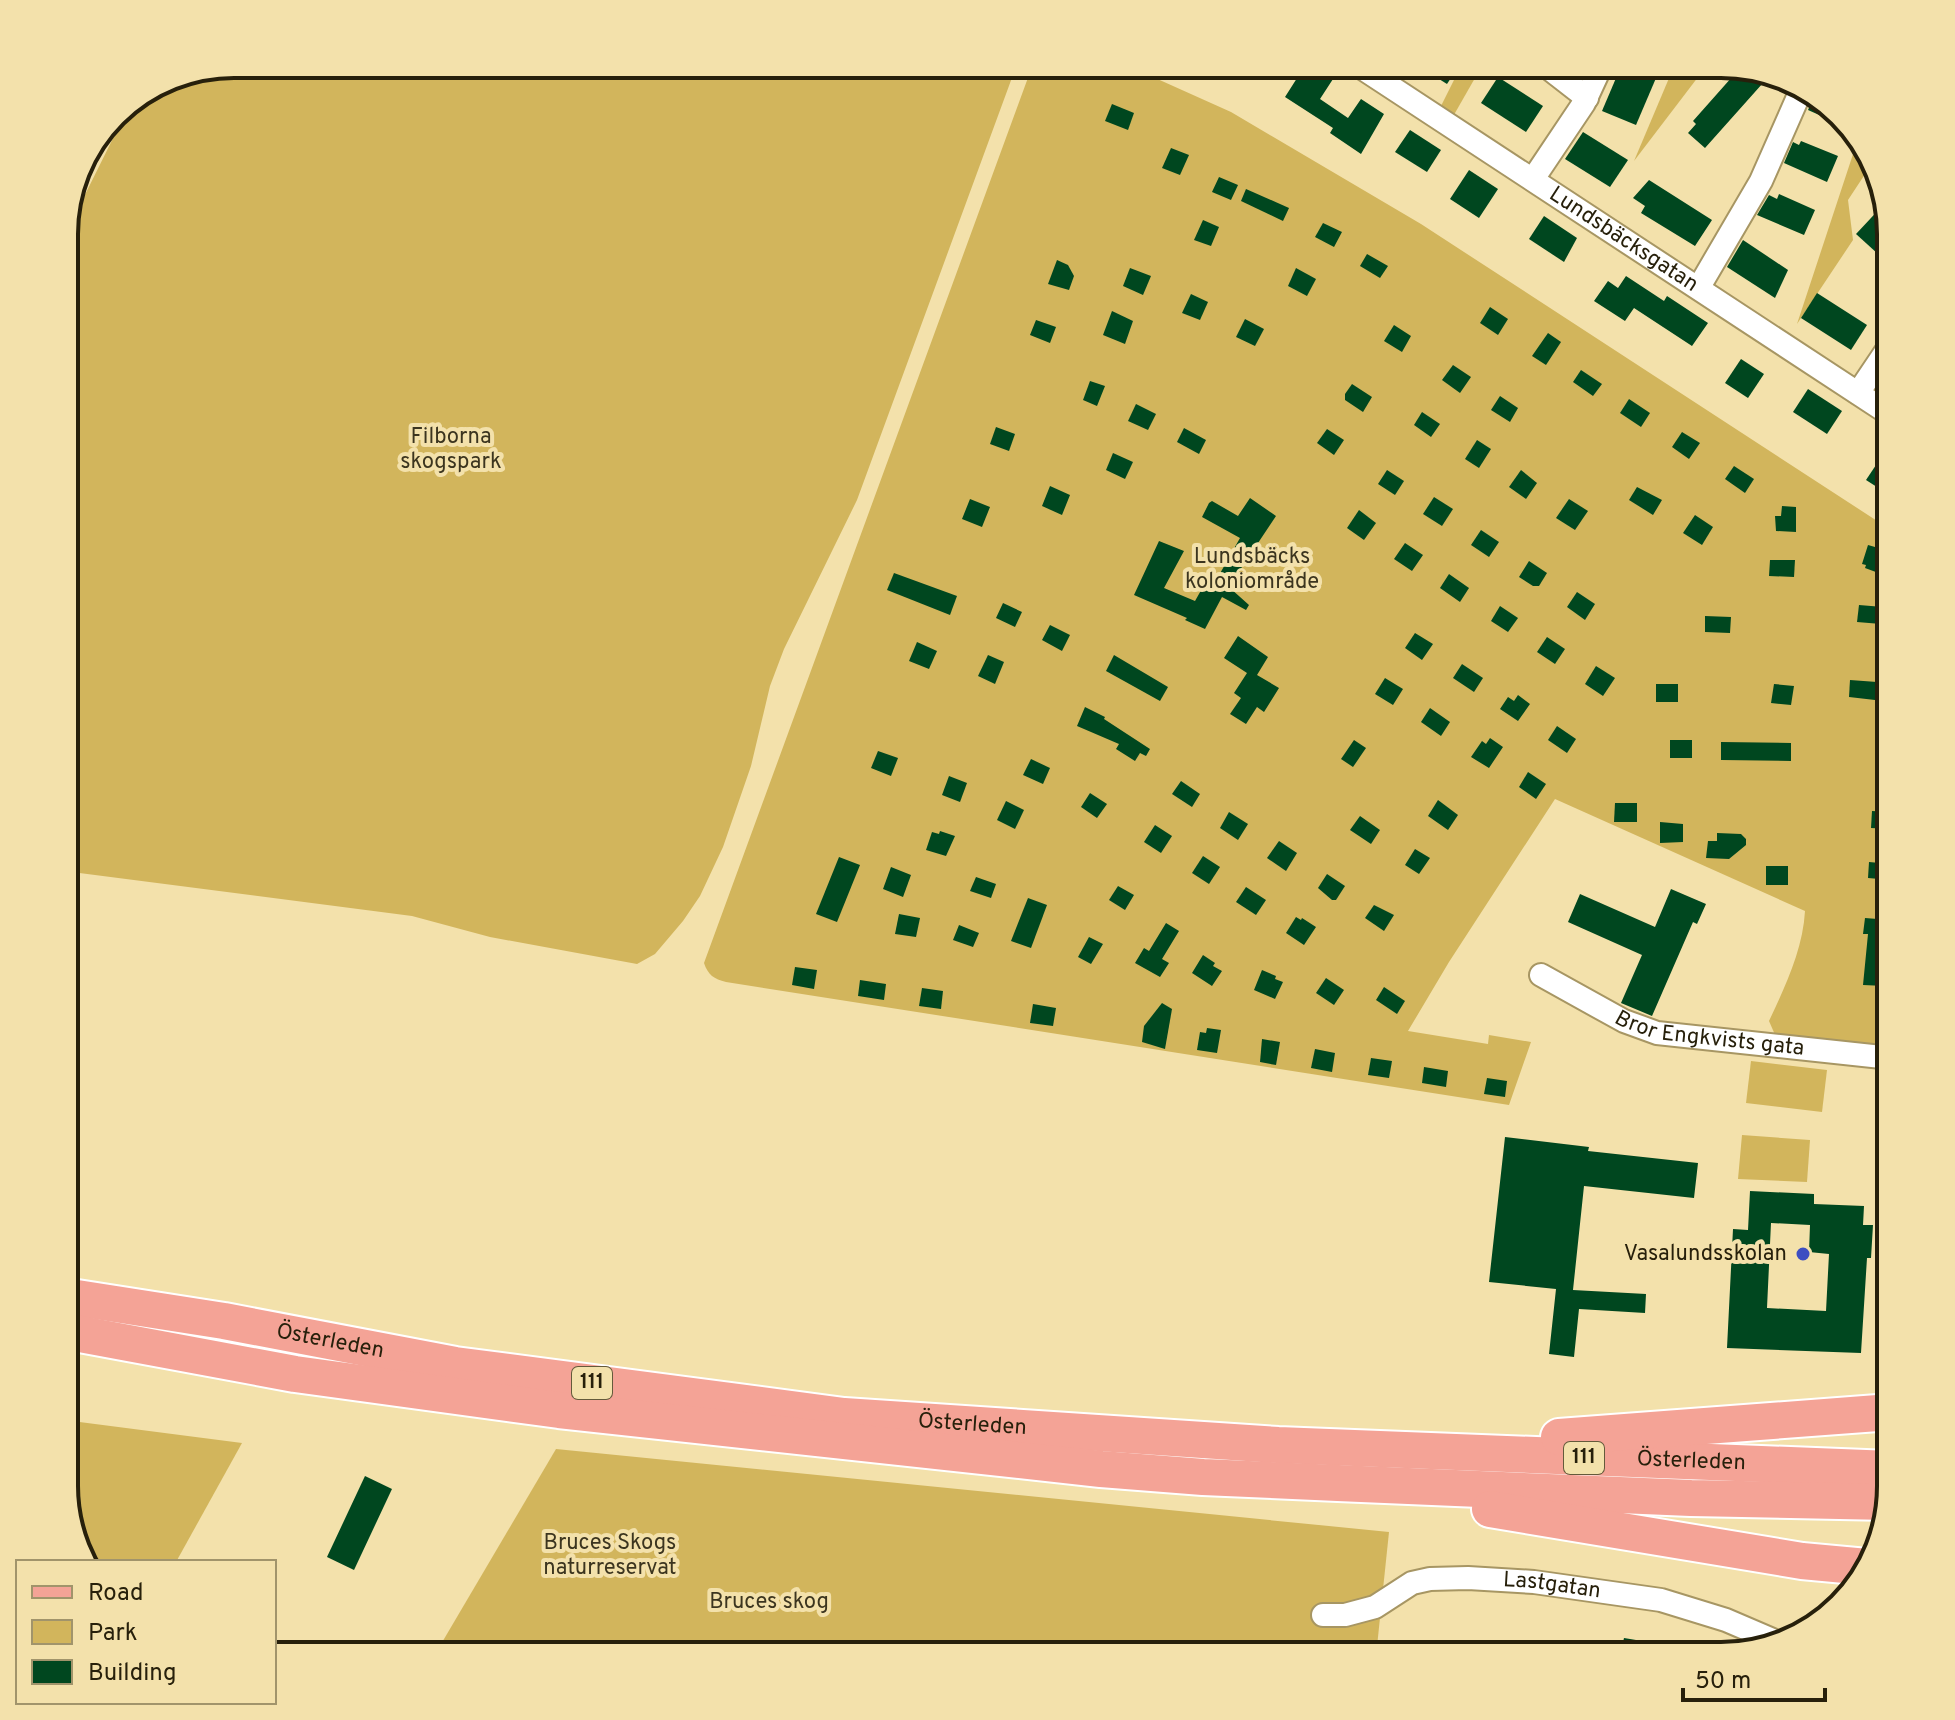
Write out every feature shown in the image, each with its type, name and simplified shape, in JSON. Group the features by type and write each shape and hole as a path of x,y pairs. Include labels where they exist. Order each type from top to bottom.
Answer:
{"main road":[{"path":"78,1293 131,1306"},
{"name":"Österleden","path":"78,1298 455,1365 844,1416 1278,1445 1877,1468"},
{"name":"Österleden","path":"78,1334 295,1374 575,1412 1101,1469 1203,1477 1691,1498 1876,1502"},
{"path":"78,1341 163,1350"},
{"path":"1278,1445 1567,1437 1877,1413"},
{"path":"1338,1483 1802,1561 1855,1566"}],"street":[{"name":"Lundsbäcksgatan","path":"1378,78 1877,406"},
{"path":"1561,78 1587,98"},
{"path":"1533,179 1587,98 1596,78"},
{"path":"1699,287 1761,181 1797,98"},
{"path":"1858,393 1877,365"},
{"name":"Bror Engkvists gata","path":"1541,975 1624,1021 1657,1033 1877,1057"},
{"name":"Lastgatan","path":"1323,1615 1345,1615 1375,1607 1412,1583 1468,1578 1534,1582 1661,1600 1726,1620 1764,1636"}],"green space":[{"name":"Filborna skogspark","path":"224,78 1012,78 857,500 784,649 770,686 751,766 723,847 700,896 655,954 637,964 490,937 412,916 78,873 78,224 81,202 116,133 131,117 175,90"},
{"name":"Lundsbäcks koloniområde","path":"1028,78 1155,78 1231,112 1421,224 1877,521 1877,1048 1776,1037 1769,1021 1797,954 1805,911 1555,799 1408,1031 1488,1044 1489,1035 1531,1042 1509,1105 726,982 715,978 704,963"},
{"path":"1455,78 1475,78 1451,120 1438,112"},
{"path":"1669,78 1697,78 1634,161"},
{"path":"1854,152 1865,174 1848,200 1853,240 1797,324"},
{"path":"1751,1061 1827,1070 1822,1112 1746,1103"},
{"path":"1742,1135 1810,1140 1807,1182 1738,1179"},
{"path":"78,1422 242,1443 177,1560 97,1560 83,1526 78,1496"},
{"name":"Bruces Skogs naturreservat","path":"556,1449 1389,1532 1377,1642 442,1642"}],"building":[{"path":"1297,78 1331,78 1320,99 1348,118 1361,99 1384,114 1361,154 1330,133 1333,128 1285,97"},
{"path":"1437,78 1451,78 1447,84"},
{"path":"1500,78 1543,106 1526,132 1481,103"},
{"path":"1616,78 1656,78 1636,125 1602,111"},
{"path":"1731,78 1762,84 1705,148 1688,133 1696,124 1693,121"},
{"path":"1112,104 1134,113 1128,130 1105,121"},
{"path":"1810,106 1823,117 1808,110"},
{"path":"1410,130 1441,150 1427,172 1395,152"},
{"path":"1583,132 1628,160 1610,187 1565,159"},
{"path":"1801,141 1838,156 1827,182 1784,163 1793,142 1799,145"},
{"path":"1171,148 1189,155 1180,175 1162,168"},
{"path":"1469,170 1498,189 1479,218 1450,199"},
{"path":"1219,177 1238,185 1231,200 1212,192"},
{"path":"1649,180 1712,220 1695,246 1641,213 1645,206 1633,198"},
{"path":"1246,189 1289,208 1283,221 1241,201"},
{"path":"1779,194 1815,210 1804,235 1757,215 1769,195 1777,199"},
{"path":"1876,213 1877,253 1856,234"},
{"path":"1544,216 1577,238 1564,262 1529,239"},
{"path":"1203,220 1219,227 1211,246 1194,240"},
{"path":"1323,223 1342,232 1334,247 1315,237"},
{"path":"1743,240 1788,270 1775,298 1727,267"},
{"path":"1367,254 1388,266 1380,278 1360,266"},
{"path":"1057,260 1068,265 1074,276 1069,290 1048,284"},
{"path":"1130,268 1151,276 1143,295 1123,286"},
{"path":"1296,268 1316,279 1307,296 1288,286"},
{"path":"1626,276 1664,301 1667,296 1708,323 1692,346 1634,308 1625,321 1594,301 1608,281 1618,288"},
{"path":"1817,293 1867,325 1851,350 1801,318"},
{"path":"1191,294 1208,302 1200,320 1182,313"},
{"path":"1490,307 1508,319 1498,335 1480,323"},
{"path":"1112,311 1133,321 1125,344 1103,335"},
{"path":"1245,319 1264,329 1255,346 1236,337"},
{"path":"1036,320 1056,327 1050,343 1030,335"},
{"path":"1394,325 1411,336 1402,352 1384,341"},
{"path":"1548,333 1561,342 1546,365 1532,356"},
{"path":"1741,359 1764,374 1748,398 1725,383"},
{"path":"1453,365 1471,377 1460,393 1442,380"},
{"path":"1581,370 1602,384 1593,396 1573,382"},
{"path":"1090,381 1105,386 1097,406 1083,400"},
{"path":"1352,384 1372,397 1363,412 1345,400 1345,394"},
{"path":"1808,389 1842,411 1827,434 1793,412"},
{"path":"1500,396 1518,408 1510,422 1491,410"},
{"path":"1629,399 1650,413 1641,427 1620,413"},
{"path":"1136,404 1156,414 1148,430 1128,421"},
{"path":"1422,412 1440,424 1431,437 1414,425"},
{"path":"996,427 1015,434 1009,451 990,444"},
{"path":"1184,428 1206,440 1199,454 1177,442"},
{"path":"1327,429 1344,440 1334,455 1317,443"},
{"path":"1682,432 1700,443 1689,459 1672,447"},
{"path":"1477,440 1491,449 1479,468 1465,459"},
{"path":"1113,453 1133,462 1125,479 1106,470"},
{"path":"1877,464 1877,487 1866,480"},
{"path":"1734,466 1754,479 1745,493 1725,479"},
{"path":"1387,470 1404,481 1395,495 1378,484"},
{"path":"1521,470 1537,483 1526,499 1509,487"},
{"path":"1050,486 1070,495 1062,515 1042,506"},
{"path":"1637,487 1662,500 1653,515 1629,500"},
{"path":"1434,497 1453,509 1442,526 1423,514"},
{"path":"1250,498 1276,516 1230,588 1249,605 1246,610 1222,597 1205,629 1134,595 1159,541 1184,551 1164,588 1195,601 1212,571 1218,577 1240,538 1202,517 1209,503 1212,501 1238,516"},
{"path":"970,499 990,507 982,527 962,519"},
{"path":"1569,499 1588,511 1575,530 1556,518"},
{"path":"1782,506 1796,507 1796,532 1776,531 1775,516 1781,516"},
{"path":"1359,510 1376,523 1364,540 1347,528"},
{"path":"1695,515 1713,527 1702,545 1683,533"},
{"path":"1481,530 1499,542 1489,557 1471,545"},
{"path":"1405,543 1423,555 1412,571 1394,559"},
{"path":"1868,545 1877,548 1877,572 1862,564"},
{"path":"1770,560 1795,560 1794,577 1769,576"},
{"path":"1529,561 1547,573 1539,586 1533,586 1519,577"},
{"path":"894,573 957,596 950,615 887,590"},
{"path":"1449,574 1469,588 1460,602 1440,588"},
{"path":"1577,592 1595,604 1585,620 1567,607"},
{"path":"1003,603 1022,612 1015,627 996,618"},
{"path":"1859,605 1877,606 1877,624 1857,622"},
{"path":"1500,606 1518,618 1508,632 1491,621"},
{"path":"1705,616 1731,617 1730,633 1705,632"},
{"path":"1050,625 1070,635 1062,651 1042,640"},
{"path":"1415,633 1433,644 1422,660 1405,648"},
{"path":"1238,636 1268,657 1257,675 1279,688 1264,712 1257,707 1246,724 1230,714 1241,698 1234,693 1247,673 1224,658"},
{"path":"1547,637 1565,649 1555,664 1537,652"},
{"path":"917,642 937,651 929,669 909,661"},
{"path":"988,655 1004,662 995,684 978,676"},
{"path":"1114,655 1168,687 1160,701 1106,671"},
{"path":"1462,664 1483,678 1474,692 1453,678"},
{"path":"1596,666 1615,678 1603,696 1585,684"},
{"path":"1385,678 1403,689 1393,705 1375,694"},
{"path":"1850,680 1877,682 1875,700 1849,697"},
{"path":"1656,684 1678,684 1678,702 1656,702"},
{"path":"1774,684 1794,686 1791,705 1771,703"},
{"path":"1518,695 1530,704 1518,721 1500,709 1508,697 1514,701"},
{"path":"1085,707 1105,717 1150,749 1146,756 1140,753 1135,761 1116,749 1119,744 1077,726"},
{"path":"1430,708 1450,722 1441,736 1421,722"},
{"path":"1557,726 1576,739 1567,753 1548,740"},
{"path":"1490,738 1503,747 1489,768 1471,757 1482,741 1486,744"},
{"path":"1354,740 1366,748 1353,767 1341,759"},
{"path":"1670,740 1692,740 1692,758 1670,758"},
{"path":"1721,742 1791,743 1791,761 1721,760"},
{"path":"878,751 898,758 891,776 871,768"},
{"path":"1031,759 1050,768 1043,784 1023,775"},
{"path":"1528,772 1546,784 1536,799 1519,787"},
{"path":"949,776 967,783 960,802 942,795"},
{"path":"1181,781 1200,794 1192,807 1172,794"},
{"path":"1090,793 1107,804 1097,818 1081,807"},
{"path":"1438,800 1458,815 1448,830 1428,816"},
{"path":"1006,801 1024,810 1015,829 997,820"},
{"path":"1615,803 1637,803 1637,822 1614,822"},
{"path":"1872,811 1877,811 1877,828 1871,828"},
{"path":"1229,812 1248,824 1238,840 1220,828"},
{"path":"1360,816 1380,830 1371,844 1350,830"},
{"path":"1660,822 1683,824 1683,842 1660,843"},
{"path":"1155,825 1172,836 1161,853 1144,842"},
{"path":"940,831 955,836 946,856 926,850 932,832 939,834"},
{"path":"1717,833 1741,834 1746,839 1746,845 1729,859 1706,858 1708,841 1717,841"},
{"path":"1279,841 1297,853 1286,871 1267,858"},
{"path":"1415,849 1430,858 1419,874 1405,865"},
{"path":"1203,856 1220,867 1209,884 1192,873"},
{"path":"839,857 860,865 837,922 816,914"},
{"path":"1869,862 1877,863 1877,879 1868,878"},
{"path":"1766,866 1788,866 1788,885 1766,885"},
{"path":"891,867 911,875 903,897 883,889"},
{"path":"1327,874 1345,886 1336,900 1318,888"},
{"path":"976,877 996,884 991,898 970,891"},
{"path":"1118,886 1134,895 1125,910 1109,900"},
{"path":"1246,887 1266,900 1256,915 1236,902"},
{"path":"1671,889 1706,904 1697,924 1693,922 1652,1016 1621,1003 1642,955 1568,922 1580,894 1655,927"},
{"path":"1028,898 1047,905 1031,948 1011,941"},
{"path":"1374,905 1394,915 1384,931 1365,918"},
{"path":"899,914 920,918 916,937 895,934"},
{"path":"1296,917 1316,927 1304,945 1286,933"},
{"path":"1865,918 1877,919 1877,986 1863,985 1868,934 1863,934"},
{"path":"1166,923 1179,931 1162,959 1169,963 1160,977 1135,963 1144,948 1149,951"},
{"path":"959,925 979,933 973,947 953,940"},
{"path":"1089,937 1103,944 1091,964 1078,957"},
{"path":"1203,955 1222,971 1212,986 1192,973"},
{"path":"795,967 817,970 814,989 792,985"},
{"path":"1262,970 1283,982 1275,999 1254,990"},
{"path":"1326,978 1344,990 1334,1005 1316,993"},
{"path":"860,980 886,984 884,1000 858,996"},
{"path":"1384,987 1405,1001 1397,1014 1376,1000"},
{"path":"922,988 943,991 941,1009 919,1006"},
{"path":"1162,1003 1172,1009 1165,1049 1142,1042 1144,1026"},
{"path":"1033,1004 1056,1008 1053,1026 1030,1023"},
{"path":"1207,1028 1221,1030 1217,1053 1197,1050 1200,1032 1206,1033"},
{"path":"1262,1039 1280,1042 1276,1065 1260,1062"},
{"path":"1315,1049 1335,1053 1332,1072 1311,1068"},
{"path":"1371,1058 1392,1061 1389,1078 1368,1075"},
{"path":"1424,1067 1448,1071 1446,1087 1422,1083"},
{"path":"1487,1078 1507,1081 1505,1097 1484,1094"},
{"path":"1505,1137 1589,1147 1588,1151 1698,1163 1694,1198 1584,1186 1573,1290 1646,1294 1645,1313 1579,1309 1574,1357 1549,1354 1556,1289 1489,1282"},
{"path":"1750,1191 1814,1194 1814,1204 1864,1206 1863,1225 1873,1225 1871,1258 1867,1258 1861,1353 1727,1348 1733,1229 1748,1230","holes":["1771,1223 1810,1225 1809,1252 1829,1254 1826,1311 1767,1308"]},
{"path":"365,1476 392,1489 354,1570 327,1557"},
{"path":"1624,1638 1648,1642 1623,1642"}],"place":[{"name":"Vasalundsskolan","path":"1803,1254"}],"park label":[{"name":"Bruces skog","path":"769,1602"}]}
